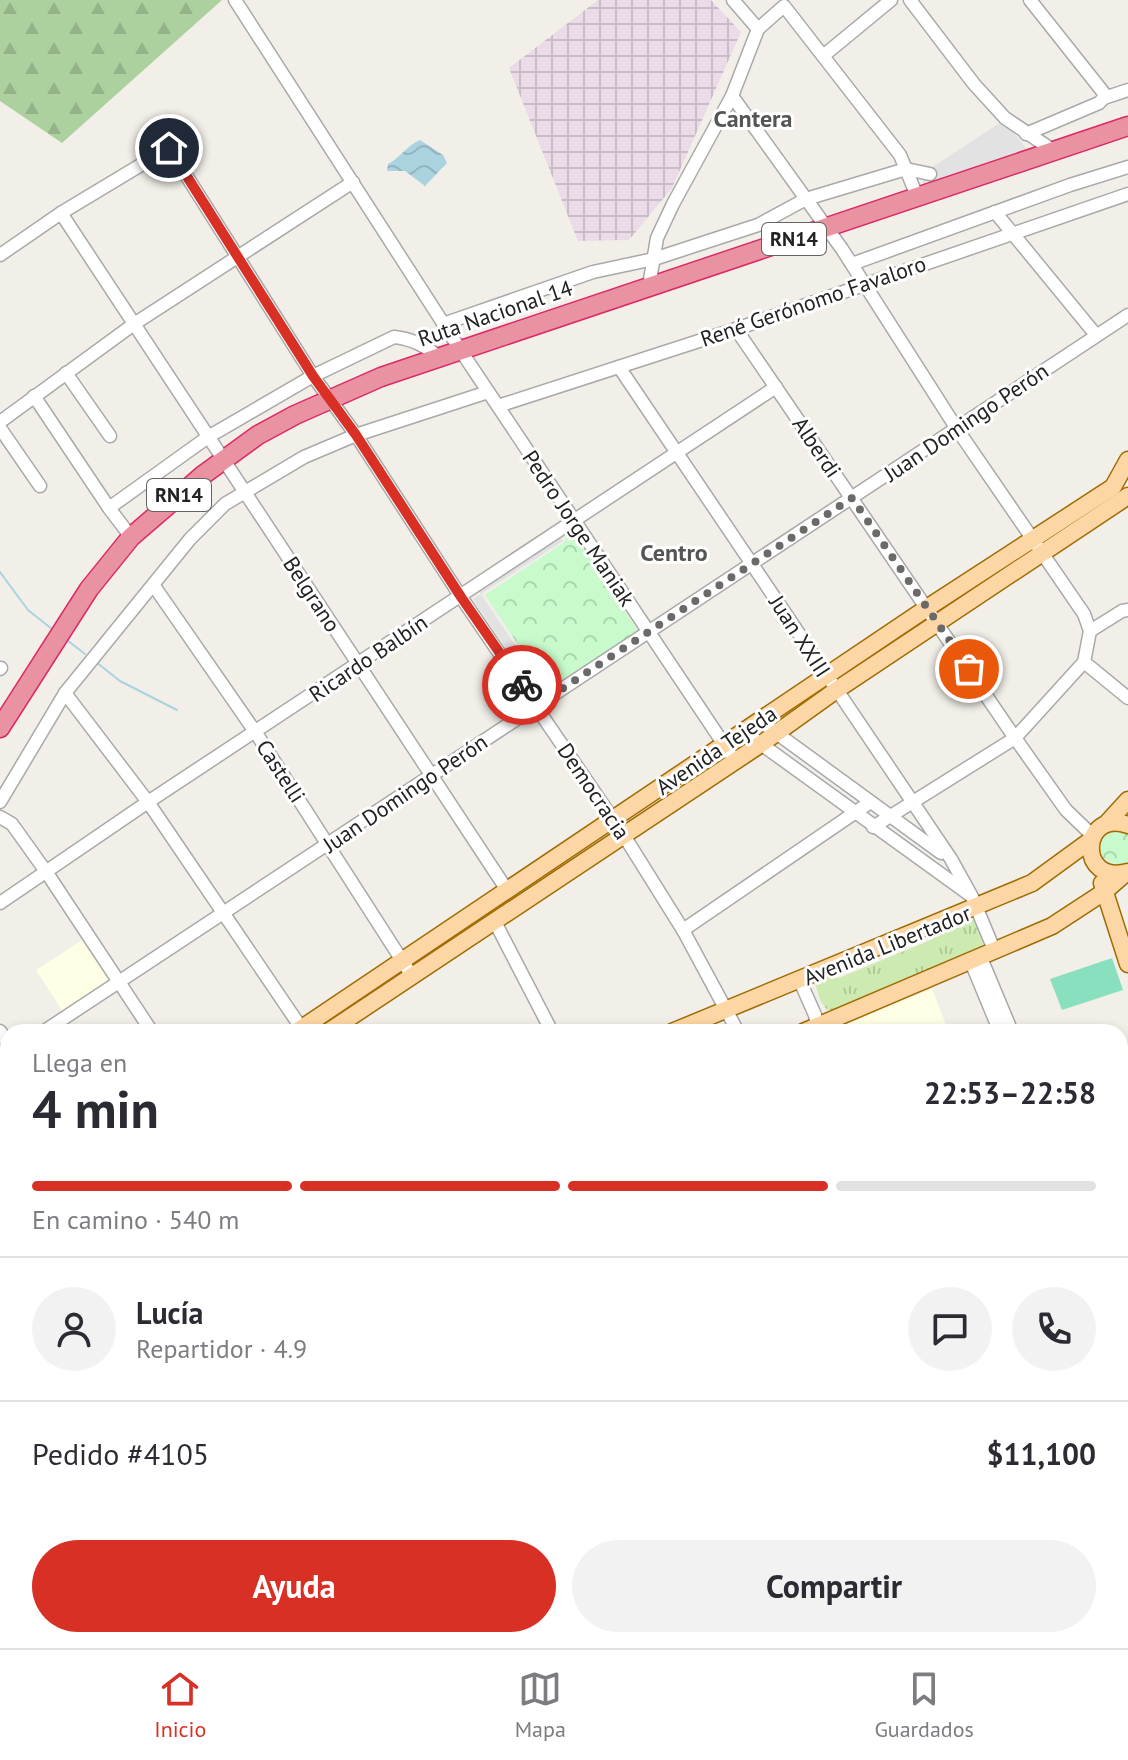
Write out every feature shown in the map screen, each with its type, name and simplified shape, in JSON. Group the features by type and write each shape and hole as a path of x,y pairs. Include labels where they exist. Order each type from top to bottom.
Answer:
{"highway":[{"name":"Ruta Nacional 14","path":"0,728 89,589 131,537 222,459 258,435 381,377 1128,126"}],"main road":[{"name":"Avenida Tejeda","path":"310,1024 743,731 1113,487 1128,462"},
{"name":"Avenida Tejeda","path":"340,1024 1128,496"},
{"path":"1107,823 1128,800"},
{"name":"Avenida Libertador","path":"691,1024 800,981 974,902 1032,883 1107,823"},
{"path":"1107,823 1128,825"},
{"path":"1092,838 1091,855 1098,866 1128,964"},
{"path":"1098,866 1106,872 1127,872"},
{"path":"830,1024 984,961 1052,926 1104,892 1127,872"}],"street":[{"name":"Pedro Jorge Maniak","path":"235,0 443,324 735,761"},
{"path":"733,0 758,29"},
{"path":"823,56 891,0"},
{"path":"910,0 1004,124 1054,151"},
{"path":"1030,0 1103,92 1104,98"},
{"path":"649,286 657,238 732,96 758,29 788,3 823,56 900,155 917,196"},
{"path":"1026,134 1128,90"},
{"path":"732,96 852,264 957,429 1084,614 1090,631 1084,662 1015,738 873,827"},
{"name":"Democracia","path":"155,126 313,376 356,435 461,597 623,834 683,930 734,1024"},
{"path":"0,255 61,213 169,148"},
{"path":"852,264 1128,167"},
{"path":"443,324 593,272 654,259 758,225 806,199 906,169 930,174"},
{"path":"0,422 134,324 353,182"},
{"name":"René Gerónomo Favaloro","path":"498,406 736,329 1010,232 1128,194"},
{"path":"995,212 1096,335"},
{"name":"Belgrano","path":"61,213 507,890"},
{"name":"Juan Domingo Perón","path":"56,1024 1128,315"},
{"name":"Alberdi","path":"736,329 1015,738 1066,810 1092,838"},
{"path":"109,508 208,437 313,376 394,337 408,338 439,357"},
{"name":"Juan XXIII","path":"619,367 951,859 974,902 984,961"},
{"path":"66,373 110,436"},
{"name":"Ricardo Balbín","path":"0,903 776,387"},
{"path":"0,802 65,693 190,539 225,504 304,457 356,435 488,392"},
{"path":"34,396 131,537"},
{"path":"0,428 40,486"},
{"name":"Castelli","path":"154,586 256,733 412,976"},
{"path":"1090,631 1128,610"},
{"path":"1084,662 1128,698"},
{"path":"65,693 148,802 295,1024"},
{"path":"760,721 869,803 951,859"},
{"path":"743,731 974,902"},
{"path":"683,930 869,803"},
{"path":"0,817 12,824 47,873 147,1024"},
{"path":"495,922 548,1024"},
{"path":"984,961 998,1024"},
{"path":"984,961 1009,1024"},
{"path":"800,981 817,1024"}],"shaded area":[{"path":"598,0 711,0 741,32 672,188 629,240 578,241 509,68"},
{"path":"1004,120 1028,151 924,188 922,174"},
{"path":"558,534 563,541 481,594 476,588"},
{"path":"481,594 540,682 532,687 473,599"},
{"path":"82,940 109,980 107,986 65,1015 36,970"},
{"path":"932,989 946,1024 841,1024"}],"green space":[{"path":"0,0 222,0 62,143 0,101"},
{"path":"570,528 638,631 542,694 537,687 543,682 485,595 566,541 562,533"},
{"path":"1116,830 1128,834 1128,862 1119,866 1103,858 1101,849 1104,837"},
{"path":"969,918 975,921 983,944 981,951 833,1010 827,1010 820,1000 815,982 833,976 839,978 933,939 937,930"},
{"path":"1112,958 1123,990 1062,1010 1050,979"}],"water":[{"path":"420,140 443,155 447,163 425,186 405,171 387,171 388,164"}],"waterway":[{"path":"0,572 28,610 52,629"},
{"path":"67,640 85,654"},
{"path":"96,662 120,681 177,710"}],"way so far":[{"path":"522,685 536,706 852,498 969,669"}],"district":[{"name":"Cantera","path":"753,119"},
{"name":"Centro","path":"674,553"}],"route":[{"path":"169,148 313,376 356,435 522,685"}]}
